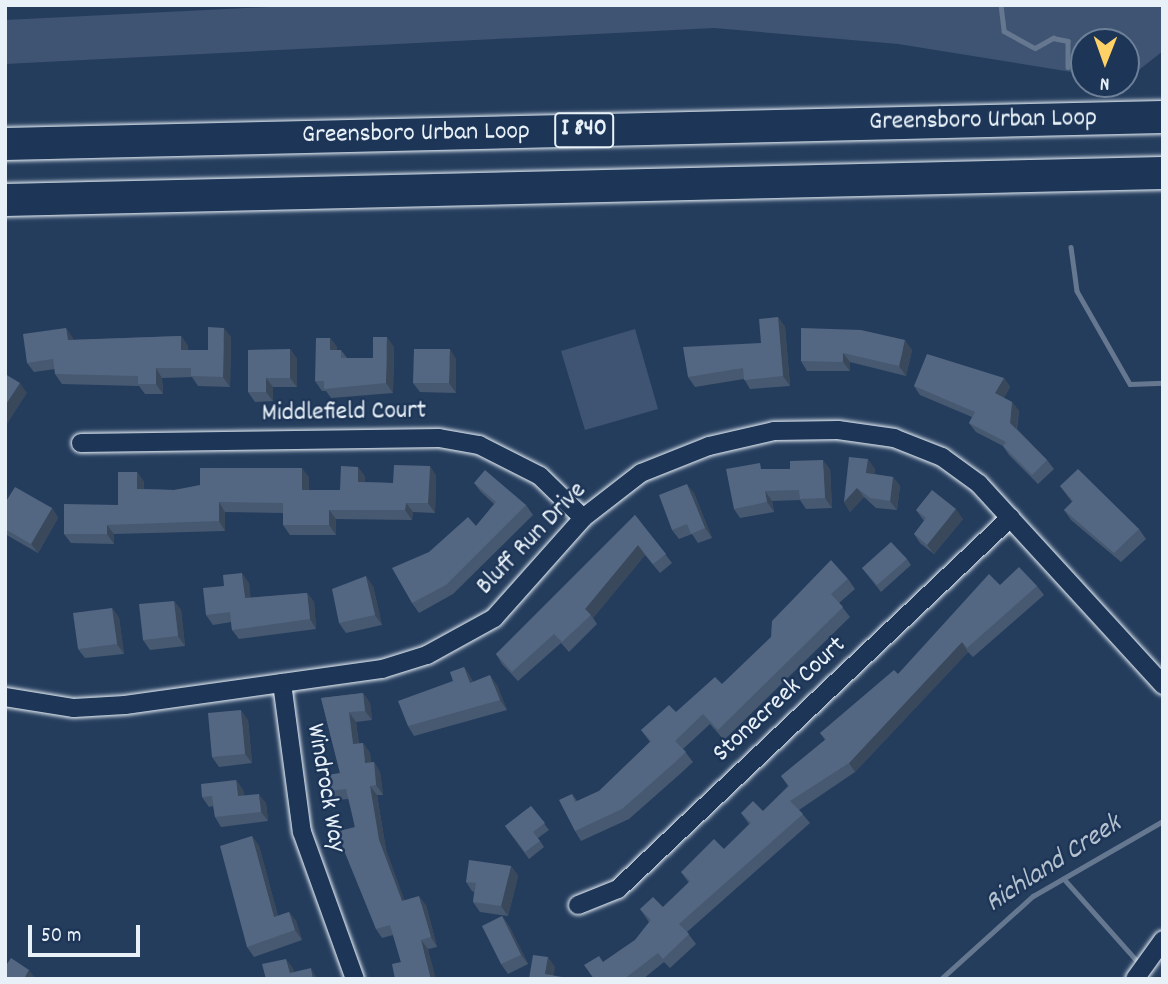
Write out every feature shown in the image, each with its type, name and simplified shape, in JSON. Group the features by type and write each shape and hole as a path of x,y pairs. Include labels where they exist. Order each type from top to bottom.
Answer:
{"highway":[{"name":"Greensboro Urban Loop","path":"5,144 1163,117"},
{"name":"I 840","path":"5,200 1163,173"}],"street":[{"name":"Bluff Run Drive","path":"5,697 74,708 382,669 465,636 521,594 583,518 641,473 709,446 774,431 838,430 894,438 942,457 1010,519 1163,685"},
{"name":"Middlefield Court","path":"81,443 439,438 479,445 540,477 583,518"},
{"name":"Stonecreek Court","path":"578,905 618,889 1010,519"},
{"name":"Windrock Way","path":"282,683 302,832 355,979"},
{"path":"1135,979 1163,940"}],"shaded area":[{"path":"307,5 1163,5 1163,51 1140,69 1140,28 1070,28 1070,72 898,44 714,28 5,64 5,20"},
{"path":"635,329 658,409 585,430 561,351"}],"building":[{"path":"778,317 783,376 744,380 743,368 688,377 683,347 761,343 759,319"},
{"path":"208,327 224,328 223,377 191,376 191,368 156,368 156,384 138,384 138,376 55,374 53,359 27,363 23,334 66,328 68,340 181,336 181,350 208,350"},
{"path":"801,328 861,330 905,340 899,366 843,353 843,362 801,361"},
{"path":"373,337 387,337 386,383 324,389 324,381 315,381 316,338 330,338 330,350 341,350 341,358 373,358"},
{"path":"290,349 290,378 266,378 266,392 248,392 248,350"},
{"path":"414,349 450,349 449,383 413,383"},
{"path":"927,354 1004,378 995,393 1012,402 1010,423 1047,460 1032,475 1003,446 1006,442 969,423 975,412 914,386"},
{"path":"5,374 20,383 5,406"},
{"path":"849,457 868,459 866,473 893,477 890,501 870,498 857,488 844,502"},
{"path":"823,460 825,498 800,499 799,490 765,491 767,502 734,509 726,469 760,463 761,469 790,469 790,461"},
{"path":"394,465 430,466 428,503 406,503 405,510 329,510 329,525 283,525 283,503 219,502 219,521 107,525 107,534 64,534 64,504 118,505 118,472 137,472 137,489 174,490 200,485 200,468 302,468 302,490 340,490 341,466 358,467 358,482 393,483"},
{"path":"1078,469 1139,529 1114,553 1064,510 1073,501 1060,486"},
{"path":"485,470 526,505 446,585 412,603 392,568 429,552 468,517 476,526 496,502 474,483"},
{"path":"687,484 705,528 691,534 687,524 672,530 659,495"},
{"path":"15,487 52,508 31,544 5,529 5,503"},
{"path":"932,490 956,509 927,545 914,534 926,518 916,510"},
{"path":"635,515 666,554 653,564 638,545 585,609 591,615 562,642 554,634 512,672 496,654"},
{"path":"891,542 907,559 877,585 862,568"},
{"path":"831,560 848,579 831,594 843,607 718,730 703,714 675,741 686,752 673,764 622,809 575,831 559,800 572,794 575,802 599,791 651,741 641,730 669,705 676,712 715,677 722,684 771,637 772,621"},
{"path":"1019,567 1037,586 967,648 962,642 849,763 790,801 803,814 679,924 689,934 663,959 658,953 624,979 594,979 584,965 599,956 603,962 635,940 651,920 640,909 653,897 663,907 690,881 681,872 714,839 724,849 751,823 741,813 753,801 763,811 789,786 781,776 826,739 820,733 894,670 898,674 989,574 1000,585"},
{"path":"242,573 245,598 307,593 310,619 232,630 230,612 206,615 203,588 224,586 223,575"},
{"path":"366,576 375,615 339,623 332,589"},
{"path":"174,601 178,636 143,640 139,604"},
{"path":"112,608 117,644 78,649 73,613"},
{"path":"464,667 470,683 490,675 500,700 408,726 398,701 453,681 450,672"},
{"path":"363,693 365,711 349,712 353,744 363,743 365,763 374,762 376,785 370,786 379,840 402,901 419,896 431,937 421,940 431,979 395,979 392,964 401,962 390,925 376,929 343,848 339,831 355,827 346,789 329,791 327,775 340,773 321,698"},
{"path":"241,710 245,754 212,757 208,713"},
{"path":"236,780 238,796 259,794 261,812 215,817 212,796 202,797 201,784"},
{"path":"531,806 545,823 533,832 540,841 525,852 505,826"},
{"path":"252,836 274,917 289,912 295,930 247,947 220,846"},
{"path":"469,860 511,866 501,906 473,902 476,883 466,882"},
{"path":"502,916 521,955 501,964 482,926"},
{"path":"533,955 548,957 545,974 573,979 529,979"},
{"path":"11,958 29,970 24,979 5,979 5,967"},
{"path":"286,959 290,973 311,968 313,979 266,979 262,964"}],"waterway":[{"path":"1001,5 1004,31 1035,48 1053,38 1068,41 1068,67"},
{"path":"1071,247 1077,291 1130,384 1163,383"},
{"name":"Richland Creek","path":"941,979 1033,896 1163,821"},
{"path":"1065,880 1139,963"}]}
